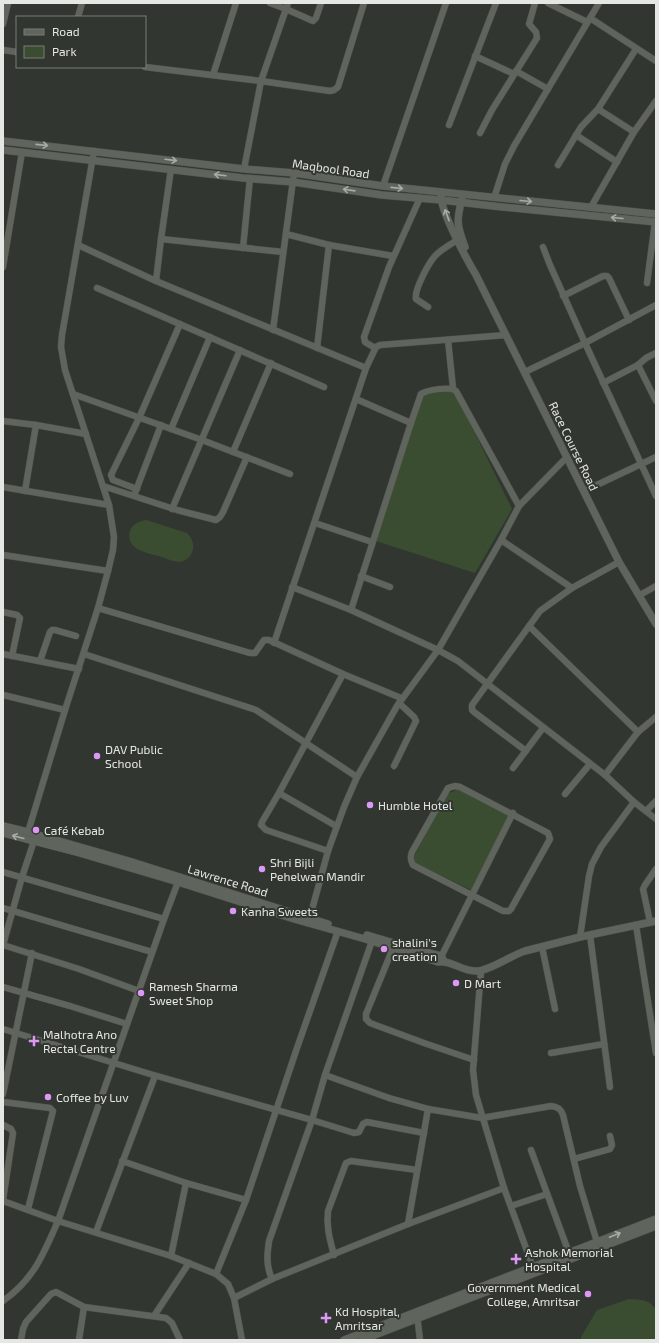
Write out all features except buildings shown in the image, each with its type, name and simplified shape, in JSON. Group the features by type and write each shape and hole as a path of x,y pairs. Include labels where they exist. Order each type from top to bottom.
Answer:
{"street":[{"path":"3,24 8,3"},
{"path":"78,16 82,3"},
{"path":"213,75 236,3"},
{"path":"270,3 287,6 314,20 321,3"},
{"path":"146,66 330,91 338,87 364,3"},
{"path":"383,186 446,3"},
{"path":"449,125 496,3"},
{"path":"480,133 492,110 537,38 536,32 529,24 535,3"},
{"path":"548,3 588,20 656,62"},
{"path":"494,198 514,146 599,3"},
{"path":"244,169 261,81 287,6"},
{"path":"558,165 576,135 598,109 636,49"},
{"path":"3,50 16,52"},
{"path":"475,56 548,88"},
{"path":"591,207 634,132 656,101"},
{"path":"598,109 634,132"},
{"path":"576,135 618,162"},
{"name":"Maqbool Road","path":"3,141 244,169 294,173 441,196 461,203 656,222"},
{"name":"Maqbool Road","path":"3,150 293,182 382,195 420,198 463,194 656,214"},
{"path":"28,832 98,608 113,550 114,536 109,505 65,370 61,347 94,151"},
{"path":"3,267 22,152"},
{"path":"156,281 171,169"},
{"path":"273,330 294,173"},
{"path":"243,248 250,178"},
{"name":"Race Course Road","path":"463,194 458,221 458,230 476,275"},
{"name":"Race Course Road","path":"441,196 458,240 619,562 656,624"},
{"path":"375,348 365,342 364,338 393,256 420,198"},
{"path":"647,283 656,222"},
{"path":"286,234 329,246 393,256"},
{"path":"161,239 283,252"},
{"path":"428,307 416,299 418,287 435,256 458,240"},
{"path":"78,245 156,281 366,368"},
{"path":"317,348 329,246"},
{"path":"543,247 603,383 656,496"},
{"path":"564,296 603,276 607,276 629,320"},
{"path":"97,288 324,387"},
{"path":"525,372 585,343 656,305"},
{"path":"137,489 113,480 111,475 139,418 180,324"},
{"path":"274,643 366,368 375,348 380,345 506,335"},
{"path":"171,429 210,337"},
{"path":"448,340 453,388 456,390 519,506"},
{"path":"172,509 240,350"},
{"path":"603,383 638,365 646,358 656,353"},
{"path":"233,452 271,363"},
{"path":"638,365 656,401"},
{"path":"351,610 421,394 428,391 453,388"},
{"path":"73,394 202,440 290,474"},
{"path":"356,399 411,423"},
{"path":"3,421 86,434"},
{"path":"25,491 36,425"},
{"path":"134,496 161,425"},
{"path":"103,486 172,509 213,520 218,519 223,512 247,457"},
{"path":"310,918 336,826 358,777 400,701 438,650 519,506 567,457"},
{"path":"584,491 656,457"},
{"path":"3,487 109,505"},
{"path":"315,522 372,542"},
{"path":"501,540 572,588"},
{"path":"3,555 108,571"},
{"path":"526,751 472,710 472,705 540,611 572,588 619,562"},
{"path":"361,576 390,587"},
{"path":"640,595 656,586"},
{"path":"292,587 351,610 438,650 458,661 605,775 634,802 656,819"},
{"path":"98,608 250,653 255,653 265,640 269,640 400,701 416,721 394,766"},
{"path":"3,612 18,615 20,618 12,656"},
{"path":"530,626 638,732"},
{"path":"40,661 52,630 76,636"},
{"path":"3,654 79,669"},
{"path":"84,654 256,710 358,777"},
{"path":"328,851 283,836 263,828 261,825 343,674"},
{"path":"3,695 65,710"},
{"path":"605,775 638,732 656,717"},
{"path":"513,768 543,728"},
{"path":"565,794 590,764"},
{"path":"460,787 513,813 546,830 550,839 509,911 503,911 413,865 410,859 412,852 448,788 460,787"},
{"path":"279,793 336,826"},
{"path":"646,811 656,801"},
{"path":"580,937 592,864 601,847 634,802"},
{"path":"441,960 513,813"},
{"name":"Lawrence Road","path":"3,826 28,832 294,919 393,948 441,960"},
{"name":"Lawrence Road","path":"3,833 95,854 310,918 472,971 481,971"},
{"path":"34,841 12,910 3,945 32,953 139,991"},
{"path":"534,1270 504,1188 482,1118 473,1080 481,971 517,954 542,946 653,922 643,893 645,885 656,869"},
{"path":"3,872 164,919"},
{"path":"3,1302 22,1285 39,1263 58,1221 178,882"},
{"path":"3,908 152,952"},
{"path":"636,925 656,1054"},
{"path":"216,1274 246,1200 338,931"},
{"path":"590,935 610,1087"},
{"path":"272,1279 267,1265 269,1241 312,1120 325,1075 372,941"},
{"path":"542,946 555,1010"},
{"path":"393,948 366,1014 367,1021 474,1060"},
{"path":"3,1094 32,953"},
{"path":"3,987 127,1024"},
{"path":"3,1029 114,1062 155,1076 354,1133 359,1132 363,1124 367,1122 424,1133"},
{"path":"551,1054 604,1044"},
{"path":"325,1075 428,1109 482,1118 551,1106 558,1108 561,1110 563,1115 580,1186 597,1242"},
{"path":"96,1232 155,1076"},
{"path":"3,1102 50,1108 53,1111 28,1209"},
{"path":"408,1224 428,1109"},
{"path":"3,1125 11,1129 13,1133 3,1200 58,1221 170,1256 216,1274 228,1284 234,1298 242,1340"},
{"path":"574,1159 610,1149 612,1145 610,1136"},
{"path":"531,1150 569,1253"},
{"path":"122,1161 186,1183 246,1200"},
{"path":"334,1255 328,1232 327,1218 328,1211 346,1163 351,1161 417,1170"},
{"path":"170,1256 186,1183"},
{"path":"234,1298 272,1279 408,1224 504,1188"},
{"path":"511,1206 547,1194"},
{"path":"534,1270 569,1253 656,1219"},
{"path":"344,1340 418,1315 534,1270 656,1226"},
{"path":"154,1316 189,1263"},
{"path":"21,1340 26,1322 54,1293 59,1292 84,1307 166,1318 172,1323 180,1340"},
{"path":"79,1340 84,1307"},
{"path":"362,1340 418,1315"},
{"path":"418,1315 420,1340"}],"green space":[{"path":"454,390 512,509 475,573 376,541 422,395"},
{"path":"146,520 187,533 193,545 193,550 189,557 180,562 176,562 134,547 129,538 132,526"},
{"path":"459,789 509,815 471,890 412,861 446,794"},
{"path":"629,1299 648,1302 656,1310 656,1340 581,1340 581,1337 597,1310"}],"place":[{"name":"DAV Public School","path":"97,756"},
{"name":"Humble Hotel","path":"370,805"},
{"name":"Café Kebab","path":"36,830"},
{"name":"Shri Bijli Pehelwan Mandir","path":"262,869"},
{"name":"Kanha Sweets","path":"233,911"},
{"name":"shalini's creation","path":"384,949"},
{"name":"D Mart","path":"456,983"},
{"name":"Ramesh Sharma Sweet Shop","path":"141,993"},
{"name":"Malhotra Ano Rectal Centre","path":"34,1041"},
{"name":"Coffee by Luv","path":"48,1097"},
{"name":"Ashok Memorial Hospital","path":"516,1259"},
{"name":"Government Medical College, Amritsar","path":"588,1294"},
{"name":"Kd Hospital, Amritsar","path":"326,1318"}]}
